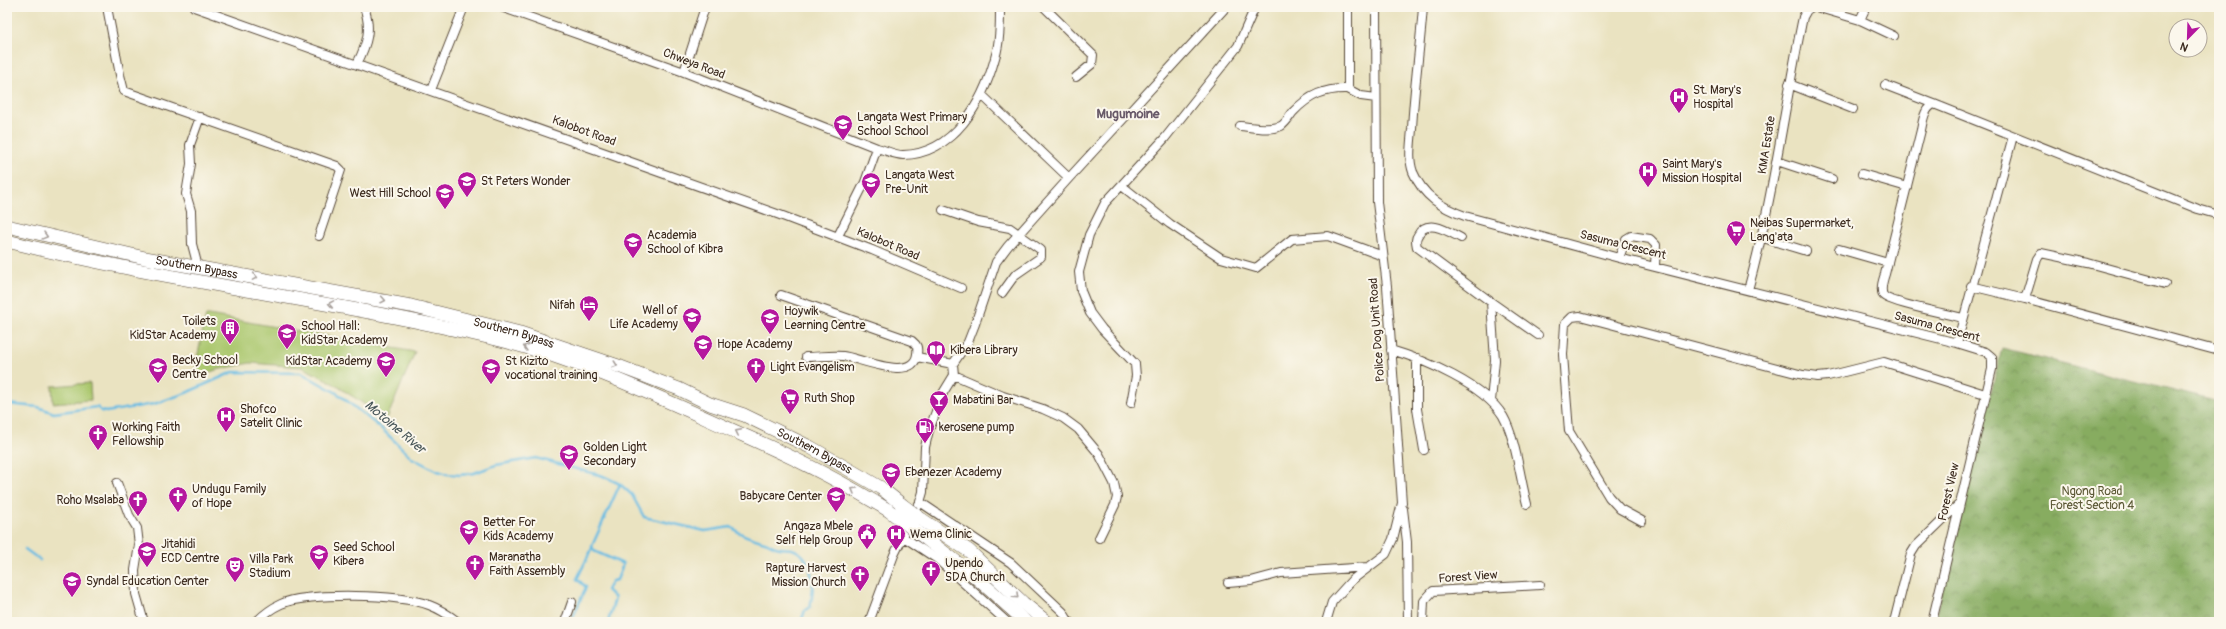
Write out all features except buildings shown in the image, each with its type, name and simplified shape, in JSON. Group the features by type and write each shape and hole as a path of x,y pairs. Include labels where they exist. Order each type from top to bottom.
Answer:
{"highway":[{"name":"Southern Bypass","path":"7,226 145,258 412,306 520,333 556,344 679,389 710,404 744,416 823,454 881,488 901,504 919,525 1026,622"},
{"name":"Southern Bypass","path":"7,241 72,258 359,310 497,339 556,356 681,406 778,450 853,489 888,510 969,551 1023,603 1047,622"}],"street":[{"path":"107,7 124,91 337,166 341,170 319,236"},
{"name":"Kalobot Road","path":"194,7 431,90 838,236 962,288"},
{"path":"357,64 362,54 369,26 364,7"},
{"path":"431,90 464,7"},
{"name":"Chweya Road","path":"501,7 684,72 877,148 902,155 931,150 953,136 982,95 996,58 1000,7"},
{"path":"684,72 705,7"},
{"path":"1044,7 1093,55 1092,64 1076,77"},
{"path":"869,622 902,536 920,502 923,492 925,447 929,430 943,393 954,374 953,364 968,342 996,262 1069,178 1226,7"},
{"path":"1131,403 1136,376 1135,364 1090,313 1081,291 1079,272 1089,235 1105,203 1176,125 1238,46 1255,7"},
{"path":"1348,7 1348,89"},
{"name":"Police Dog Unit Road","path":"1326,622 1332,602 1352,580 1382,558 1389,548 1402,503 1391,350 1377,202 1376,7"},
{"name":"Sasuma Crescent","path":"1423,7 1412,112 1410,152 1413,171 1422,188 1436,202 1450,211 1619,258 1957,343 1989,354 1993,359 1992,369"},
{"name":"KMA Estate","path":"1748,290 1763,238 1789,84 1803,17 1807,10 1812,7"},
{"path":"1816,7 1860,20 1894,36"},
{"path":"1860,20 1866,7"},
{"path":"1789,84 1853,109"},
{"path":"1885,85 2198,209 2219,215"},
{"path":"1240,126 1282,126 1309,97 1328,90 1348,89 1361,96 1376,98"},
{"path":"982,95 1069,178"},
{"path":"1934,104 1928,108 1926,113 1906,187 1882,288 1884,297 1895,302 1963,318"},
{"path":"198,267 192,244 191,211 186,194 191,164 190,145 200,117"},
{"path":"1957,343 1971,286 2013,136"},
{"path":"838,236 865,182 877,148"},
{"path":"1777,161 1832,180"},
{"path":"1862,174 1906,187"},
{"path":"1122,186 1170,224 1222,258 1256,268 1292,239 1328,236 1383,256"},
{"path":"943,210 978,222 1000,225 1019,234 1041,250 1041,257 1019,272 1002,293"},
{"path":"1461,238 1434,226 1426,226 1419,232 1416,243 1417,247 1538,335"},
{"path":"1619,258 1626,239 1631,236 1650,239 1656,245 1655,266"},
{"path":"1763,238 1806,252"},
{"path":"1839,249 1888,263"},
{"path":"2025,299 2037,259 2041,253 2088,263 2165,284"},
{"path":"1971,286 2219,351"},
{"path":"781,295 912,341 917,345 917,358 910,367 899,368 842,356 806,357"},
{"path":"1491,302 1495,360 1491,401"},
{"path":"1642,521 1620,509 1609,498 1569,431 1563,355 1565,324 1572,317 1580,316 1803,375 1818,377 1884,362 1985,394"},
{"path":"1391,350 1417,358 1448,373 1491,401 1503,416 1509,430 1527,504"},
{"path":"917,358 953,364"},
{"path":"1417,358 1417,409 1424,450"},
{"name":"Forest View","path":"1932,622 1958,504 1992,369"},
{"path":"954,374 1004,396 1043,409 1063,418 1078,429 1098,454 1114,483 1117,497 1115,505 1099,538"},
{"path":"117,483 126,508 137,528 139,545 135,570 136,594 144,622"},
{"path":"920,502 1011,563 1062,612 1069,622"},
{"path":"1402,503 1407,542 1408,622"},
{"path":"1894,622 1911,554 1916,546 1941,523 1958,504"},
{"path":"902,536 937,558 1007,622"},
{"path":"1228,583 1251,581 1281,573 1371,566"},
{"name":"Forest View","path":"1424,622 1424,601 1433,591 1540,585"},
{"path":"256,622 281,604 298,599 342,596 374,596 423,603 441,610 458,622"},
{"path":"565,622 572,602"}],"green space":[{"path":"206,315 415,352 385,423 367,406 331,382 302,367 250,363 216,370 193,378"},
{"name":"Ngong Road Forest Section 4","path":"2002,348 2219,402 2219,622 1934,622"},
{"path":"90,383 91,400 53,403 52,386"}],"waterway":[{"name":"Motoine River","path":"7,404 38,407 54,413 97,407 101,411 106,412 154,404 186,393 233,372 301,373 337,393 382,429 412,458 435,470 447,474 460,475 474,473 496,465 536,458 603,476 620,484 632,495 644,517 705,531 731,527 743,535 766,542 775,547 792,549 805,558 809,565 812,582 812,599 810,607 805,610 801,622"},
{"path":"608,622 615,598 607,590 612,581 617,580 623,564 594,551 592,546 620,484"},
{"path":"571,622 586,587 577,579 592,548"},
{"path":"25,549 40,560"}],"place":[{"name":"St. Mary's Hospital","path":"1679,114"},
{"name":"Langata West Primary School School","path":"843,141"},
{"name":"Saint Mary's Mission Hospital","path":"1648,188"},
{"name":"St Peters Wonder","path":"467,198"},
{"name":"Langata West Pre-Unit","path":"871,199"},
{"name":"West Hill School","path":"445,210"},
{"name":"Neibas Supermarket, Lang'ata","path":"1736,247"},
{"name":"Academia School of Kibra","path":"633,259"},
{"name":"Nifah","path":"589,322"},
{"name":"Well of Life Academy","path":"692,334"},
{"name":"Hoywik Learning Centre","path":"770,335"},
{"name":"Toilets KidStar Academy","path":"230,345"},
{"name":"School Hall: KidStar Academy","path":"287,350"},
{"name":"Hope Academy","path":"703,361"},
{"name":"Kibera Library","path":"936,367"},
{"name":"KidStar Academy","path":"386,378"},
{"name":"Becky School Centre","path":"158,384"},
{"name":"Light Evangelism","path":"756,384"},
{"name":"St Kizito vocational training","path":"491,385"},
{"name":"Ruth Shop","path":"790,415"},
{"name":"Mabatini Bar","path":"939,417"},
{"name":"Shofco Satelit Clinic","path":"226,433"},
{"name":"kerosene pump","path":"925,444"},
{"name":"Working Faith Fellowship","path":"98,451"},
{"name":"Golden Light Secondary","path":"569,471"},
{"name":"Ebenezer Academy","path":"891,489"},
{"name":"Undugu Family of Hope","path":"178,513"},
{"name":"Babycare Center","path":"836,513"},
{"name":"Roho Msalaba","path":"138,517"},
{"name":"Better For Kids Academy","path":"469,546"},
{"name":"Angaza Mbele Self Help Group","path":"867,550"},
{"name":"Wema Clinic","path":"896,551"},
{"name":"Jitahidi ECD Centre","path":"147,568"},
{"name":"Seed School Kibera","path":"319,571"},
{"name":"Maranatha Faith Assembly","path":"475,581"},
{"name":"Villa Park Stadium","path":"235,583"},
{"name":"Upendo SDA Church","path":"931,587"},
{"name":"Rapture Harvest Mission Church","path":"860,592"},
{"name":"Syndal Education Center","path":"72,598"}],"district":[{"name":"Mugumoine","path":"1128,114"}]}
